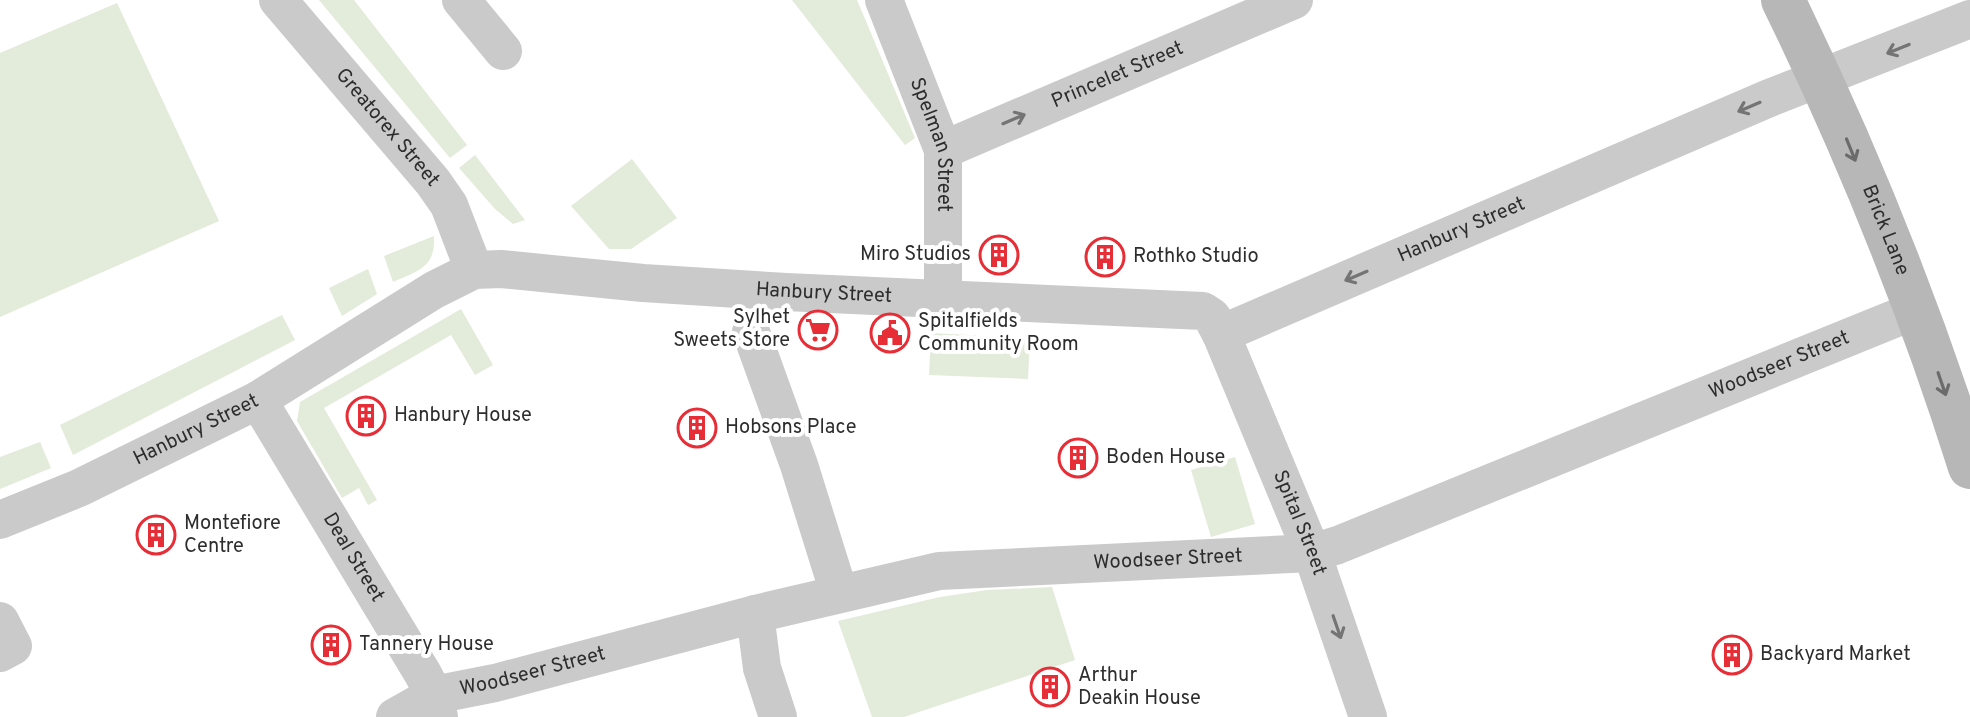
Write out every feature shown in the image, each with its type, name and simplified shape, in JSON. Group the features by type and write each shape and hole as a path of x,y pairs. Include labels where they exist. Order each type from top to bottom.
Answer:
{"main road":[{"name":"Brick Lane","path":"1783,0 1821,78 1916,310 1970,467"}],"street":[{"name":"Greatorex Street","path":"278,0 433,182 449,205 474,270"},
{"path":"461,0 503,51"},
{"name":"Spelman Street","path":"884,0 943,150 943,298"},
{"name":"Princelet Street","path":"943,150 1294,0"},
{"name":"Hanbury Street","path":"0,520 79,488 258,400 434,290 474,270 501,269 643,283 786,292 1203,311 1212,317 1221,334 1821,78 1970,19"},
{"name":"Woodseer Street","path":"395,717 436,706 495,683 755,614 939,571 1312,553 1916,310"},
{"path":"751,332 799,465 839,593"},
{"name":"Spital Street","path":"1221,334 1312,553 1368,717"},
{"name":"Deal Street","path":"258,400 436,706"},
{"path":"755,614 762,668 778,717"},
{"path":"0,621 13,646 0,653"}],"green space":[{"path":"319,0 354,0 467,145 450,158"},
{"path":"792,0 857,0 915,138 905,145"},
{"path":"117,3 219,221 0,317 0,53"},
{"path":"475,155 525,220 513,224 495,209 459,168"},
{"path":"632,159 677,218 631,249 609,249 571,206"},
{"path":"434,236 434,247 428,262 393,282 384,256"},
{"path":"368,269 377,294 342,316 329,288"},
{"path":"461,309 493,365 475,375 451,335 324,408 377,500 368,505 359,488 342,498 297,421 300,402"},
{"path":"282,315 295,340 73,455 60,425"},
{"path":"931,333 1030,338 1028,379 929,375"},
{"path":"40,442 51,468 0,489 0,457"},
{"path":"1235,457 1255,524 1211,537 1191,470"},
{"path":"1052,587 1075,660 904,717 872,717 838,621 940,597 987,590"}],"place":[{"name":"Miro Studios","path":"999,255"},
{"name":"Rothko Studio","path":"1105,257"},
{"name":"Sylhet Sweets Store","path":"818,330"},
{"name":"Spitalfields Community Room","path":"890,333"},
{"name":"Hanbury House","path":"366,416"},
{"name":"Hobsons Place","path":"697,428"},
{"name":"Boden House","path":"1078,458"},
{"name":"Montefiore Centre","path":"156,535"},
{"name":"Tannery House","path":"331,645"},
{"name":"Backyard Market","path":"1732,655"},
{"name":"Arthur Deakin House","path":"1050,687"}]}
